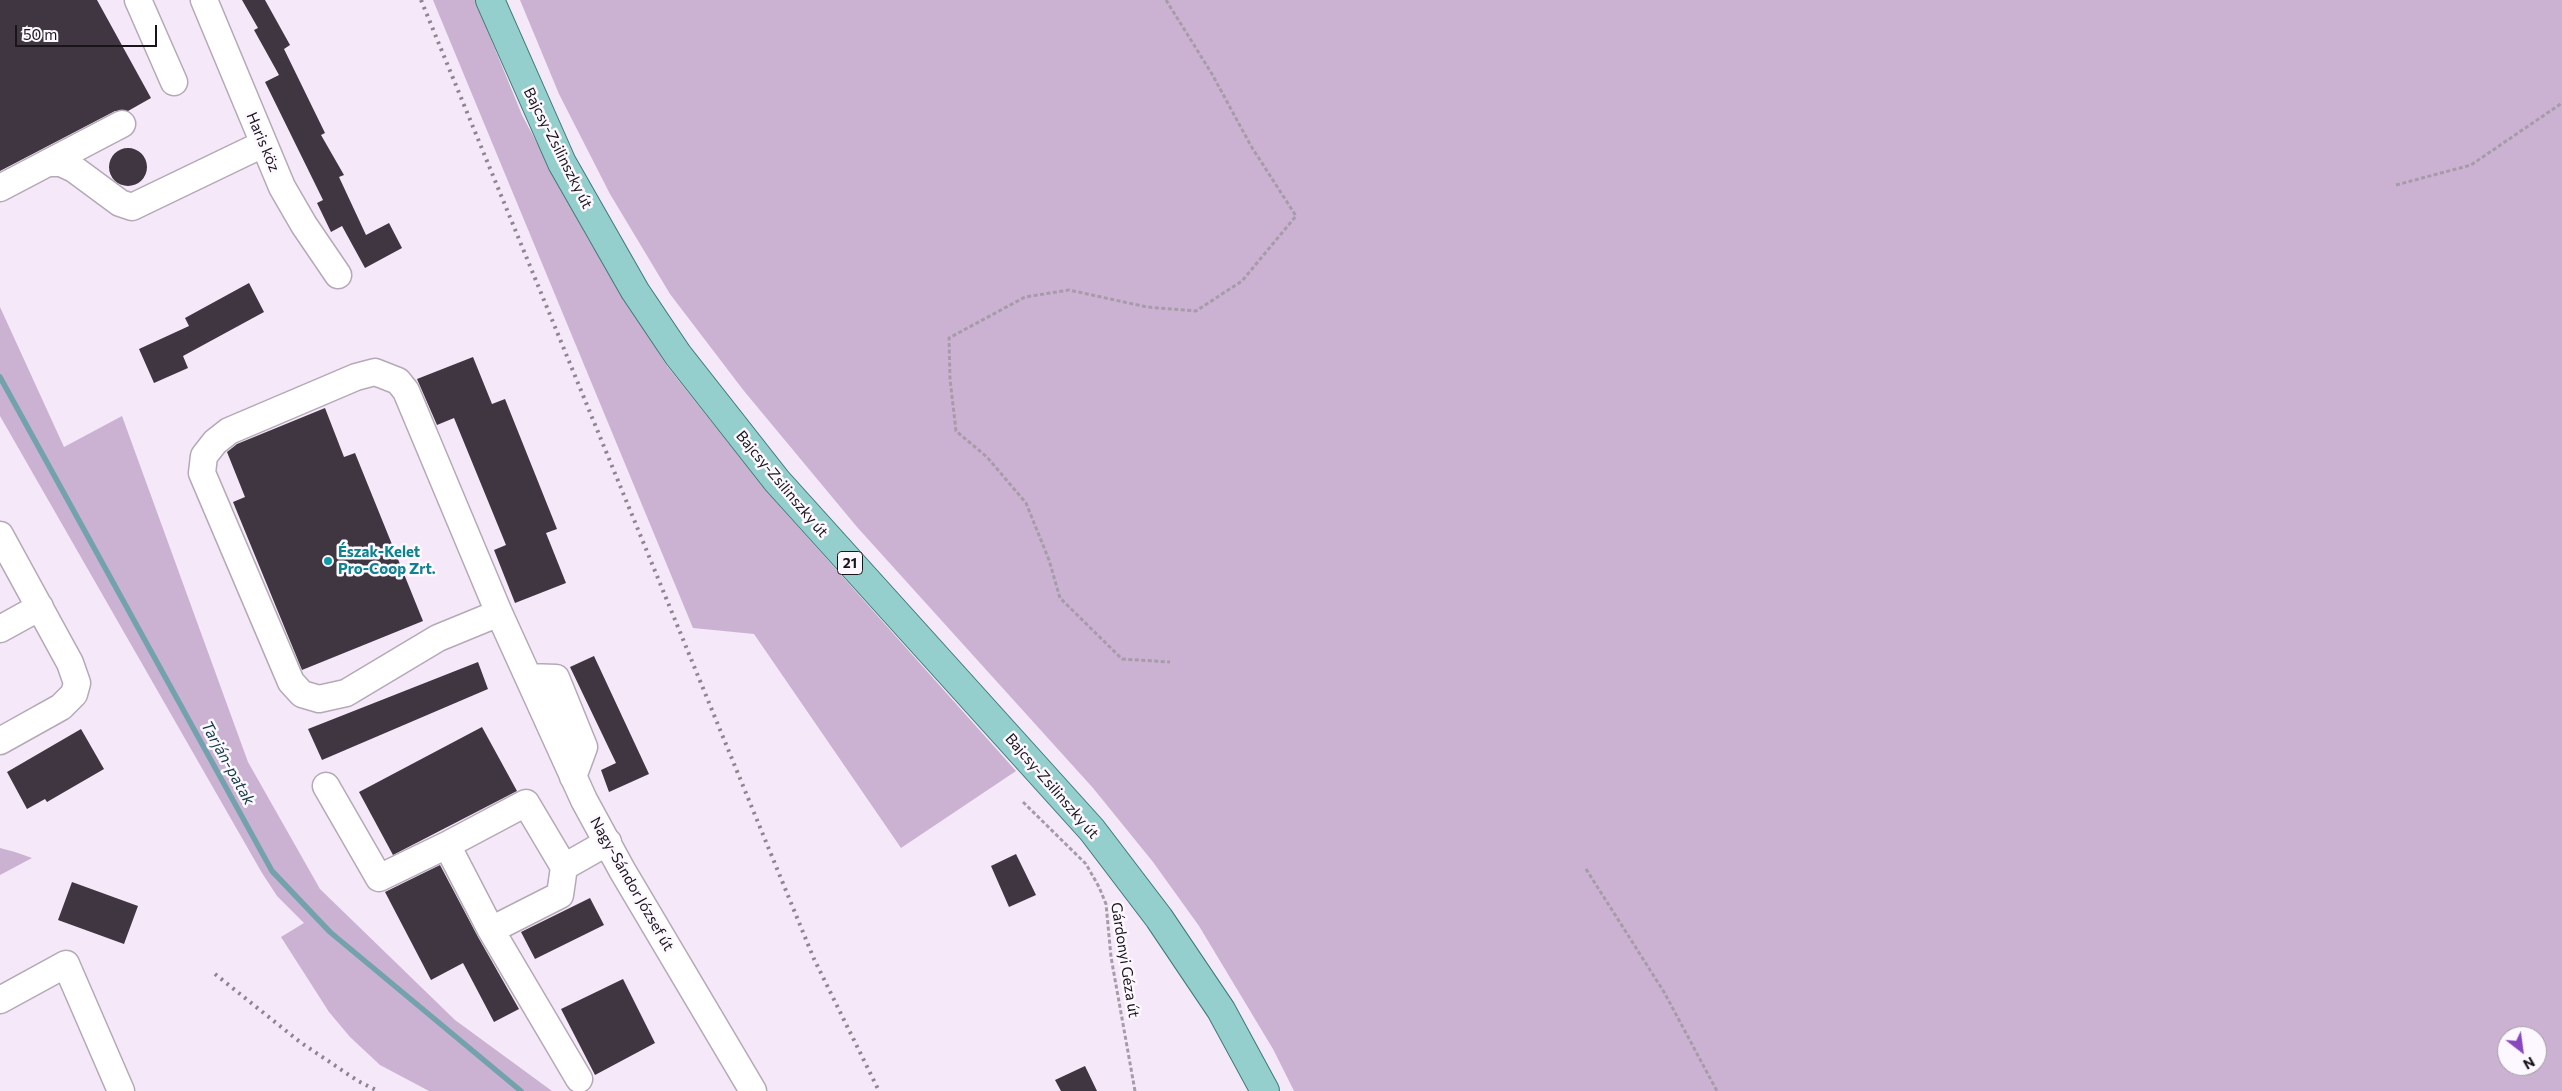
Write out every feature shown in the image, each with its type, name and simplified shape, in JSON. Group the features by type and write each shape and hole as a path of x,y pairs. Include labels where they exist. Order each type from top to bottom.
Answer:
{"main road":[{"name":"Bajcsy-Zsilinszky út","path":"490,0 562,163 636,291 678,355 777,481 1092,830 1159,918 1202,981 1221,1010 1265,1091"}],"street":[{"path":"138,0 174,82"},
{"name":"Haris köz","path":"204,0 263,144 292,206 338,275"},
{"path":"0,188 50,164 122,124"},
{"path":"50,164 61,163 120,203 132,207 263,144"},
{"name":"Nagy-Sándor József út","path":"499,613 438,638 346,693 319,699 302,694 291,682 202,473 204,456 214,442 229,431 356,377 375,372 398,381 406,391 499,613 573,777 608,842 753,1091"},
{"path":"0,534 70,663 76,677 77,688 70,699 61,707 0,741"},
{"path":"0,629 40,607"},
{"path":"326,786 379,878 526,803 564,866 560,895 491,930"},
{"path":"564,866 608,842"},
{"path":"446,845 491,930 579,1079"},
{"path":"0,1000 66,964 121,1091"}],"path":[{"path":"1166,0 1212,74 1250,146 1296,216 1242,281 1196,310 1147,307 1069,290 1025,297 950,338 950,379 956,431 987,458 1026,503 1049,560 1060,598 1122,659 1170,662"},
{"path":"2396,185 2471,165 2562,103"},
{"name":"Gárdonyi Géza út","path":"1023,802 1086,864 1106,904 1112,957 1135,1091"},
{"path":"1586,869 1664,992 1717,1091"}],"shaded area":[{"path":"433,0 475,0 522,115 587,237 667,366 767,492 1016,771 901,848 754,634 693,628"},
{"path":"520,0 2562,0 2562,1091 1294,1091 1273,1049 1199,926 1153,862 1093,788 857,527 744,391 670,294 610,194 559,94"},
{"path":"0,307 64,447 122,416 248,762 320,889 455,1020 552,1091 429,1091 380,1065 350,1037 329,1012 281,937 304,923 277,896 262,873 0,416"},
{"path":"0,848 15,852 32,858 0,875"}],"building":[{"path":"0,0 97,0 151,98 128,111 115,111 0,171"},
{"path":"242,0 265,0 290,45 284,49 325,133 321,135 344,175 339,177 366,235 389,223 402,248 365,268 342,226 331,232 317,203 323,200 265,82 279,75 254,30 258,28"},
{"path":"128,148 141,154 147,167 141,180 128,186 115,180 109,167 115,154"},
{"path":"249,283 264,312 183,356 188,368 154,383 139,349 189,326 185,318"},
{"path":"473,357 492,404 505,399 557,529 546,533 566,583 515,603 494,550 506,545 454,418 437,425 417,379"},
{"name":"Észak-Kelet Pro-Coop Zrt.","path":"325,408 344,457 355,453 423,621 302,670 233,502 245,497 227,452 237,444"},
{"path":"594,656 649,774 609,792 601,770 616,763 570,667"},
{"path":"478,662 488,689 322,760 308,729"},
{"path":"482,727 517,791 393,855 359,792"},
{"path":"81,729 104,769 47,802 45,799 27,809 7,772"},
{"path":"1016,854 1036,895 1009,907 991,866"},
{"path":"440,865 519,1009 494,1022 463,963 431,980 385,892"},
{"path":"72,882 138,906 124,944 58,920"},
{"path":"590,898 604,925 535,959 521,932"},
{"path":"623,979 655,1043 595,1075 561,1009"},
{"path":"1085,1066 1097,1091 1061,1091 1055,1080"}],"waterway":[{"name":"Tarján-patak","path":"0,377 272,871 330,932 521,1091"}],"railway":[{"path":"421,0 814,959 879,1091"},
{"path":"215,974 300,1042 358,1081 378,1091"}],"place":[{"name":"Észak-Kelet Pro-Coop Zrt.","path":"328,561"}]}
